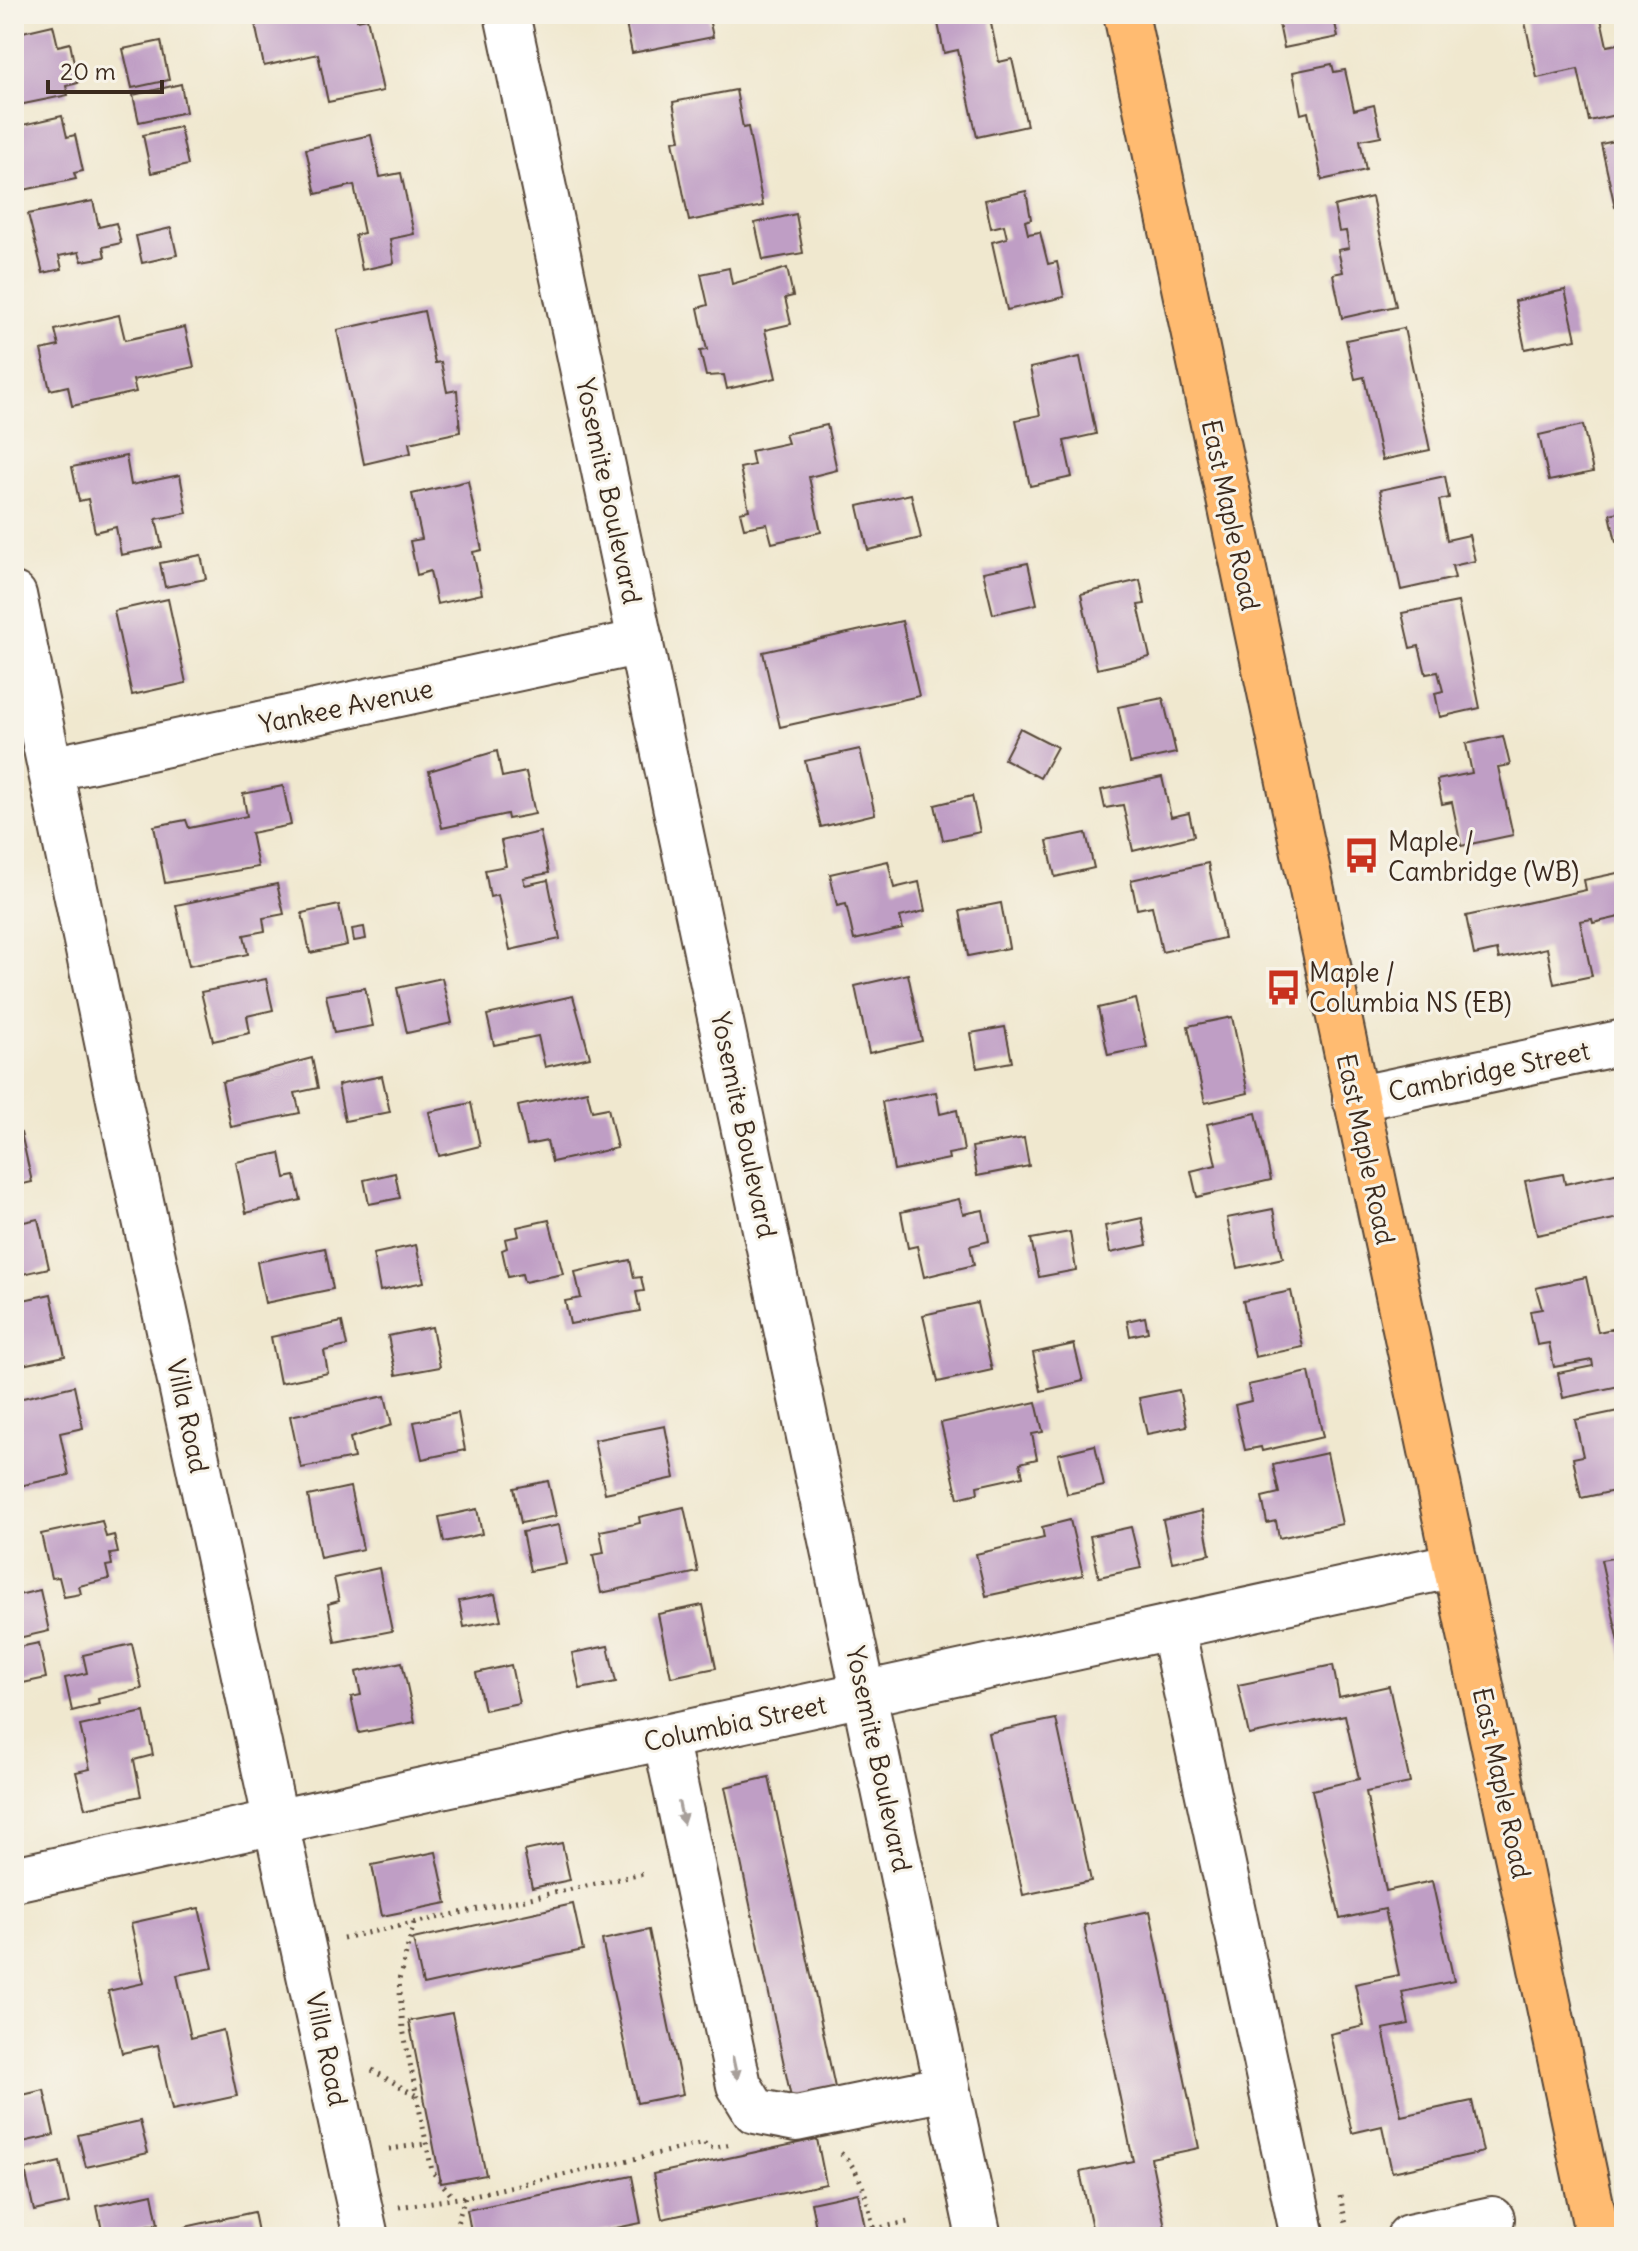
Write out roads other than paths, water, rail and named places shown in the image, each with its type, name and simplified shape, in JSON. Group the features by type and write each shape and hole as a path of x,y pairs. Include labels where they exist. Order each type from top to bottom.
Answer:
{"main road":[{"name":"East Maple Road","path":"1126,14 1598,2237"}],"street":[{"name":"Yosemite Boulevard","path":"507,14 979,2237"},
{"name":"Villa Road","path":"14,595 124,1124 364,2228"},
{"name":"Yankee Avenue","path":"51,769 641,642"},
{"name":"Cambridge Street","path":"1355,1099 1624,1042"},
{"name":"Columbia Street","path":"14,1879 1455,1565"},
{"path":"1172,1627 1303,2237"},
{"path":"665,1737 739,2085 745,2099 755,2111 796,2119 946,2088"},
{"path":"1409,2237 1492,2219"}],"place":[{"name":"Maple / Cambridge (WB)","path":"1362,856"},
{"name":"Maple / Columbia NS (EB)","path":"1283,987"}]}
